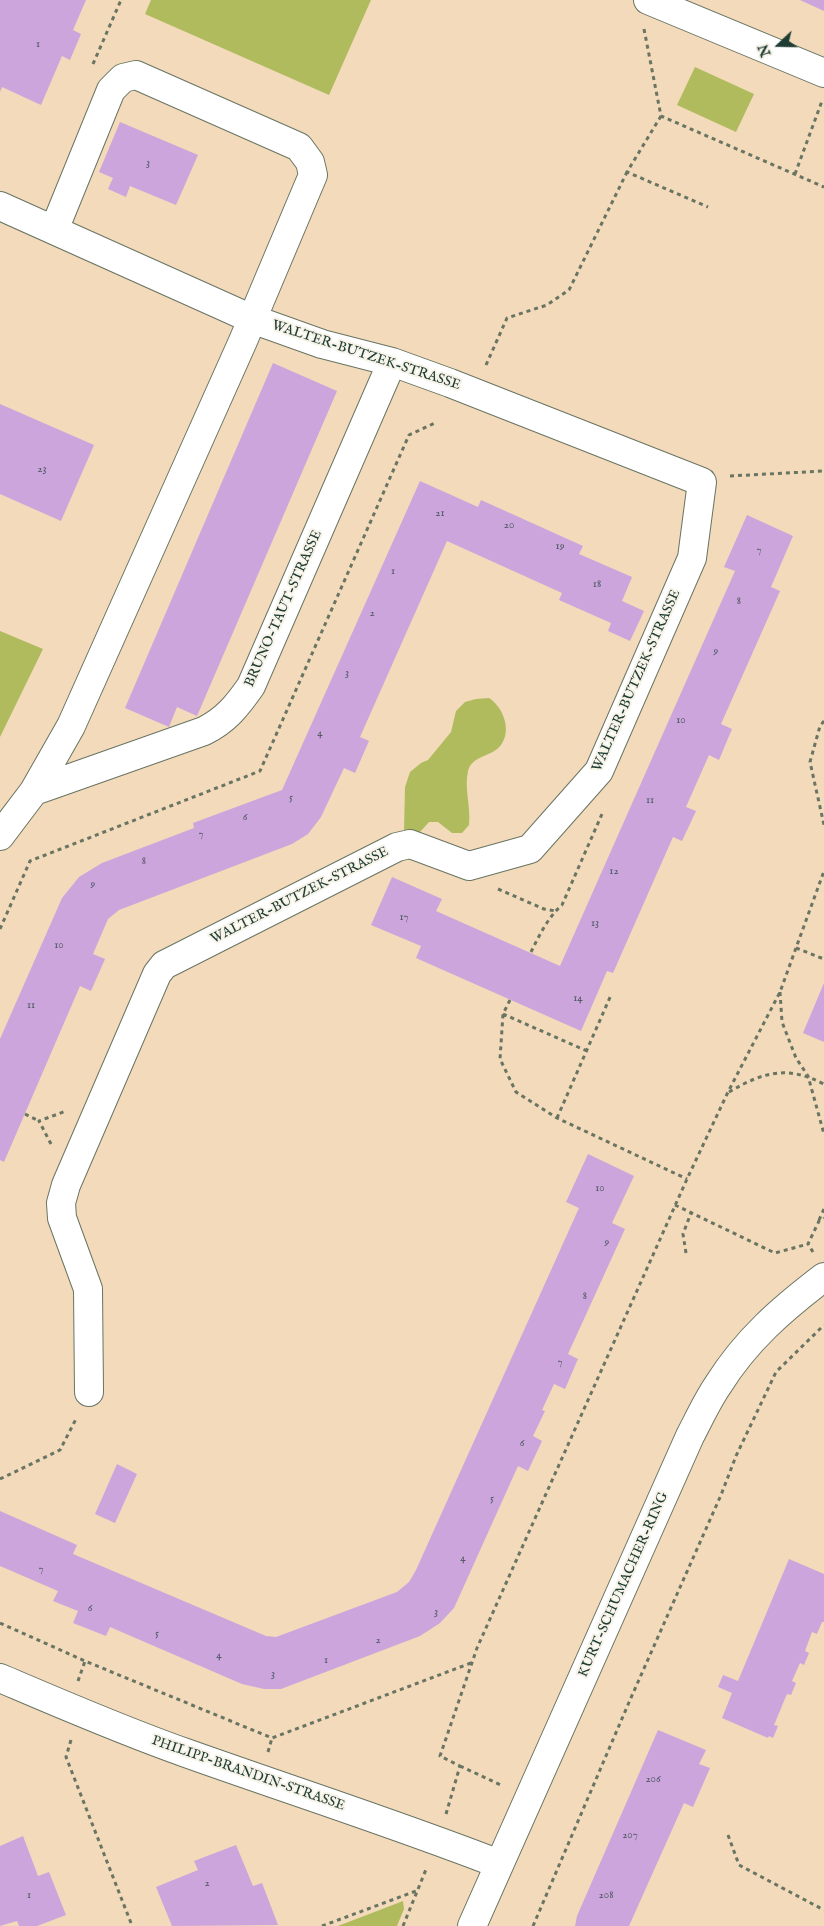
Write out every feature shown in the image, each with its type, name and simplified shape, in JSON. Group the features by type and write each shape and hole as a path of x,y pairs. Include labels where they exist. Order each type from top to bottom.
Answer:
{"street":[{"path":"645,10 823,85"},
{"path":"0,836 34,791 71,726 252,318 313,175 310,162 299,147 136,75 123,78 111,90 54,230"},
{"name":"WALTER-BUTZEK-STRASSE","path":"0,206 252,318 322,344 392,362 450,383 702,482 692,558 599,771 530,849 469,866 410,844 397,848 174,960 164,966 157,974 66,1185 61,1203 62,1218 88,1290 89,1392"},
{"name":"BRUNO-TAUT-STRASSE","path":"34,791 204,731 221,723 238,704 251,686 392,362"},
{"name":"KURT-SCHUMACHER-RING","path":"472,1926 690,1436 717,1386 736,1358 820,1267"},
{"name":"PHILIPP-BRANDIN-STRASSE","path":"0,1678 80,1712 184,1752 438,1840 499,1864"}],"path":[{"path":"480,363 487,365 507,318 547,305 569,290 627,172 661,116 645,10"},
{"path":"795,174 823,85"},
{"path":"661,116 824,187"},
{"path":"627,172 708,207"},
{"path":"702,482 734,476 824,471"},
{"path":"824,721 820,726 810,762 824,826"},
{"path":"529,1798 440,1756 471,1663 687,1179 728,1092 780,992 824,871"},
{"path":"491,886 544,909 556,911"},
{"path":"531,952 539,936"},
{"path":"796,948 824,958"},
{"path":"780,992 782,1022 796,1058 808,1076 824,1134"},
{"path":"557,1118 611,995"},
{"path":"510,1000 504,1014 500,1058 516,1092 557,1118 687,1179"},
{"path":"504,1014 587,1051"},
{"path":"728,1092 750,1080 770,1073 788,1072 808,1076 824,1084"},
{"path":"25,1114 39,1121"},
{"path":"676,1205 775,1254 808,1244 824,1209"},
{"path":"686,1253 683,1234 691,1213"},
{"path":"819,1221 824,1218"},
{"path":"808,1244 820,1267"},
{"path":"533,1926 736,1456 776,1372 824,1325"},
{"path":"0,1479 60,1450 89,1392"},
{"path":"0,1623 85,1662 272,1738 471,1663"},
{"path":"80,1712 66,1756 131,1923"},
{"path":"403,1926 438,1840 460,1766"},
{"path":"728,1835 739,1865 824,1910"},
{"path":"322,1926 416,1891"}],"green space":[{"path":"151,0 371,0 329,95 145,14"},
{"path":"695,67 754,94 736,132 677,105"},
{"path":"0,631 43,649 0,737"},
{"path":"489,698 502,713 506,733 501,745 497,749 478,759 470,766 467,777 469,825 462,833 452,833 438,822 429,822 420,832 404,832 405,787 410,772 428,760 451,732 456,711 465,702"},
{"path":"403,1901 404,1909 397,1926 338,1926"}],"building":[{"path":"0,0 86,0 73,30 81,34 70,60 62,56 41,105 2,87 0,92"},
{"path":"800,0 824,0 824,11"},
{"path":"120,122 198,155 176,205 130,186 126,197 108,189 113,178 99,172"},
{"path":"273,363 337,391 197,716 177,707 169,727 125,708"},
{"path":"0,404 94,445 61,521 0,494"},
{"path":"420,481 478,507 481,500 583,546 579,554 632,577 622,601 644,611 630,641 608,631 611,623 559,600 562,593 447,541 360,737 369,741 355,773 344,768 321,817 308,834 292,844 119,910 108,919 93,954 105,959 91,991 80,986 4,1162 0,1160 0,1039 62,898 79,877 102,863 194,828 193,823 282,790"},
{"path":"747,515 793,536 771,587 780,591 721,724 732,729 719,760 709,755 686,807 696,811 682,841 673,837 613,973 607,971 581,1031 416,958 421,946 371,925 392,877 442,899 436,911 560,966 735,571 724,567"},
{"path":"824,983 824,1042 803,1033"},
{"path":"588,1154 634,1176 612,1223 625,1229 568,1354 578,1359 565,1389 554,1384 542,1410 545,1411 533,1436 542,1441 528,1471 518,1466 454,1608 440,1623 420,1636 281,1689 264,1689 242,1684 110,1627 106,1636 73,1623 78,1611 53,1601 58,1591 0,1566 0,1511 77,1545 73,1554 266,1636 276,1637 397,1592 409,1582 416,1570 579,1208 566,1202"},
{"path":"117,1464 137,1474 115,1523 95,1514"},
{"path":"789,1559 824,1574 824,1622 822,1622 817,1634 812,1632 805,1651 809,1653 804,1665 800,1663 792,1681 796,1683 791,1695 787,1694 774,1725 778,1726 773,1738 769,1736 768,1738 722,1718 732,1693 718,1687 723,1675 738,1681"},
{"path":"658,1730 706,1750 699,1764 710,1768 693,1807 684,1803 629,1926 575,1926 577,1916"},
{"path":"23,1836 38,1876 49,1872 66,1915 37,1926 19,1926 17,1921 0,1926 0,1846"},
{"path":"236,1845 253,1886 262,1883 278,1925 172,1926 156,1887 198,1870 194,1861"}]}
